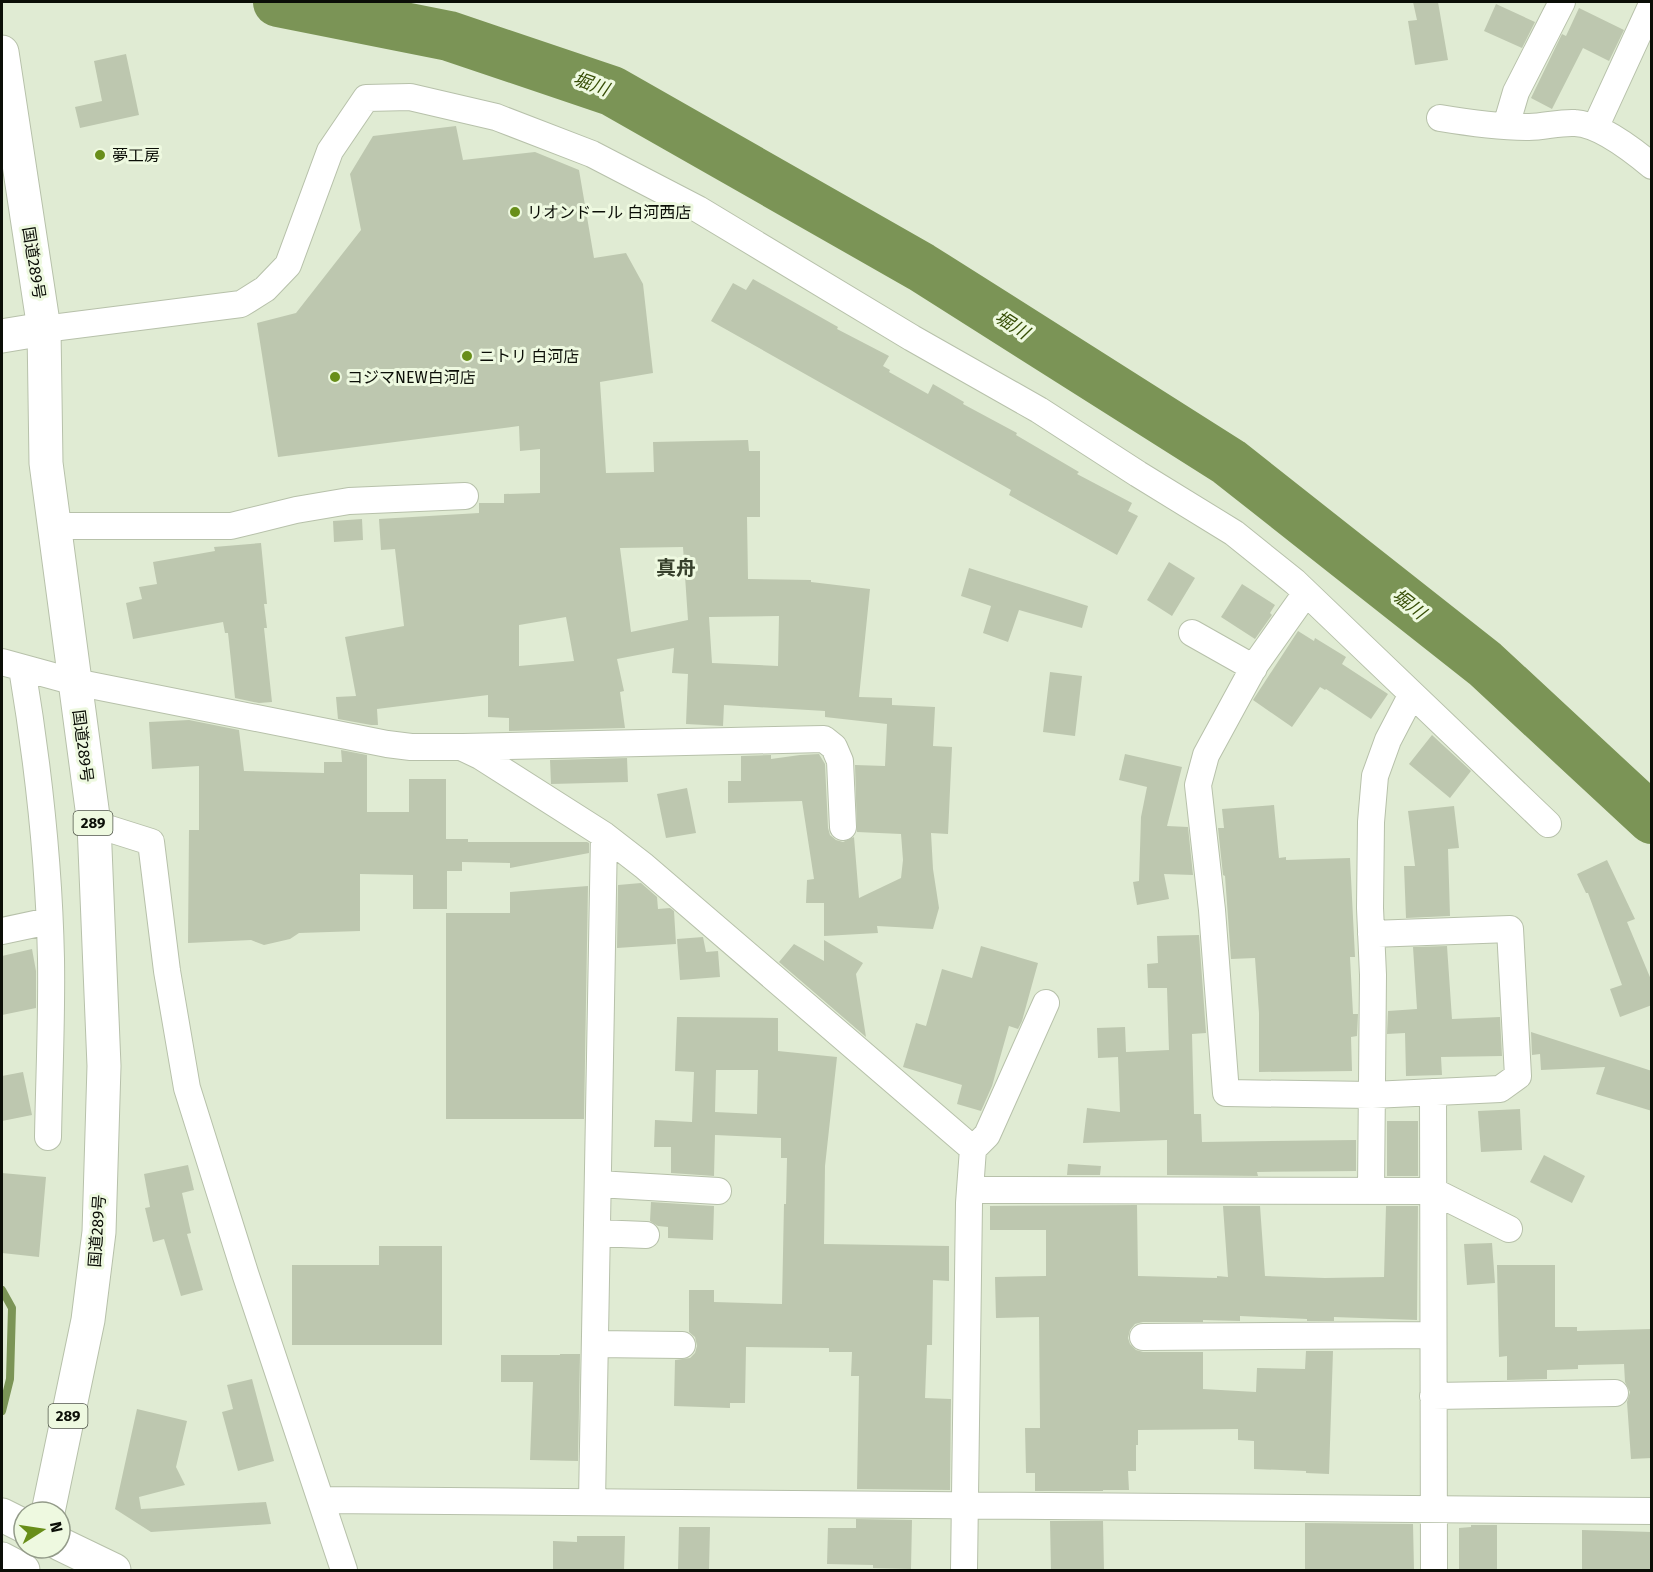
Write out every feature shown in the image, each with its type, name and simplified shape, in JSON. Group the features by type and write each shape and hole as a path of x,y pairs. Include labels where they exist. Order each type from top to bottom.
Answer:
{"main road":[{"name":"国道289号","path":"2,52 44,329 45,463 94,824 104,1066 99,1232 88,1320 50,1500"},
{"path":"2,336 44,329"},
{"path":"72,1550 114,1570"},
{"path":"2,1559 23,1570"}],"street":[{"path":"1506,126 1516,93 1562,2"},
{"path":"1595,128 1652,4"},
{"path":"44,329 241,304 265,289 288,265 330,151 366,98 410,97 496,117 592,154 698,209 912,338 1039,410 1234,532 1306,593 1548,824"},
{"path":"1440,118 1531,127 1576,123 1595,128 1652,166"},
{"path":"54,526 231,526 296,510 349,501 465,496"},
{"path":"1306,593 1254,668 1206,755 1198,785 1212,910 1226,1094 1371,1095 1500,1089 1518,1076 1510,929 1371,934"},
{"path":"1191,633 1254,668"},
{"path":"12,665 75,682 411,747 824,739 834,747 840,761 843,827"},
{"path":"12,665 31,720 44,838 51,959 48,1137"},
{"path":"1371,1190 1373,975 1371,822 1375,776 1388,740 1412,694"},
{"path":"461,747 480,756 604,835 644,866 973,1149"},
{"path":"94,824 151,842 167,972 187,1088 246,1276 344,1570"},
{"path":"592,1503 604,835"},
{"path":"2,931 49,921"},
{"path":"964,1570 970,1190 973,1149 987,1135 1046,1003"},
{"path":"1433,1092 1434,1570"},
{"path":"598,1184 718,1191"},
{"path":"970,1190 1433,1191 1509,1229"},
{"path":"597,1233 646,1235"},
{"path":"1143,1338 1433,1335"},
{"path":"595,1344 682,1346"},
{"path":"1433,1396 1615,1393"},
{"path":"322,1500 1652,1511"}],"building":[{"path":"1413,2 1438,2 1448,60 1415,65 1408,21 1417,20"},
{"path":"1496,4 1535,22 1522,48 1484,31"},
{"path":"1579,8 1624,30 1609,61 1583,48 1552,109 1531,98 1562,34 1566,36"},
{"path":"126,54 139,115 80,128 75,107 102,101 94,61"},
{"path":"456,126 463,160 535,152 579,170 594,258 626,253 643,284 653,373 600,382 606,473 654,472 653,442 748,440 749,451 760,451 760,517 747,517 748,579 811,580 811,582 870,589 859,697 892,698 892,705 935,707 933,746 952,747 948,834 931,833 933,869 939,908 933,929 877,926 878,933 824,936 824,903 806,903 807,880 814,879 802,801 728,803 728,781 741,781 741,756 771,755 771,759 819,754 825,764 830,835 843,842 854,837 859,898 901,878 903,860 901,834 857,832 855,765 885,766 887,724 825,717 825,711 724,705 723,726 686,724 688,674 672,673 674,648 617,659 624,691 620,692 625,728 509,731 509,718 488,717 488,695 377,709 378,725 338,719 336,697 356,696 345,637 404,626 395,549 381,550 379,519 479,513 479,503 504,503 504,494 540,493 540,449 520,451 519,426 278,457 257,323 296,313 361,230 350,174 373,136","holes":["683,547 688,620 631,632 620,548","779,616 778,666 712,663 709,617","566,617 574,661 519,666 519,625"]},
{"path":"753,279 838,327 837,329 889,356 883,366 890,370 889,372 928,394 933,384 964,402 963,404 1017,433 1016,435 1079,472 1077,474 1132,503 1128,511 1138,516 1117,555 1009,495 1011,490 711,321 733,283 746,290"},
{"path":"362,519 363,540 334,542 333,521"},
{"path":"261,543 267,604 264,604 267,628 264,628 272,702 259,703 235,698 228,633 225,633 223,622 133,639 126,603 142,599 139,587 157,584 153,562 215,551 214,547"},
{"path":"1169,562 1195,578 1172,616 1147,600"},
{"path":"969,568 1088,606 1082,628 1019,610 1008,642 983,633 991,606 961,596"},
{"path":"1242,584 1275,605 1270,613 1272,615 1255,639 1221,617"},
{"path":"1298,631 1314,641 1315,638 1346,657 1342,664 1388,694 1371,719 1320,687 1292,727 1253,700"},
{"path":"1050,672 1082,676 1075,736 1043,732"},
{"path":"189,720 239,730 244,771 324,773 324,762 342,762 341,750 367,755 367,812 409,812 409,779 446,779 446,839 468,839 468,842 587,842 589,853 510,868 510,863 462,862 462,871 447,871 447,909 413,909 413,875 360,874 360,931 299,933 290,939 264,945 251,940 188,943 189,830 199,830 199,766 152,769 149,722"},
{"path":"1432,735 1471,771 1450,798 1409,764"},
{"path":"1125,754 1182,767 1167,826 1188,827 1193,875 1164,874 1169,899 1137,905 1133,882 1139,881 1141,817 1147,787 1119,780"},
{"path":"627,758 628,782 551,784 550,760"},
{"path":"687,788 696,833 666,838 657,794"},
{"path":"1274,805 1279,858 1286,857 1286,860 1350,858 1355,957 1350,957 1353,1014 1358,1014 1357,1036 1351,1037 1352,1071 1259,1072 1259,1013 1255,958 1231,959 1225,876 1223,875 1218,828 1224,828 1222,809"},
{"path":"1454,806 1459,848 1448,849 1450,916 1406,918 1404,866 1415,866 1408,811"},
{"path":"1607,860 1635,919 1627,922 1652,982 1652,1005 1620,1017 1610,989 1622,985 1588,893 1577,874"},
{"path":"641,883 657,897 658,909 670,908 674,911 676,944 617,948 618,885"},
{"path":"588,886 584,1119 446,1119 446,913 510,913 510,892"},
{"path":"1199,935 1206,1033 1192,1034 1194,1114 1201,1114 1202,1142 1356,1140 1356,1171 1257,1172 1258,1176 1167,1175 1167,1140 1083,1143 1087,1108 1120,1112 1118,1057 1098,1058 1097,1028 1125,1027 1126,1052 1169,1050 1167,988 1148,988 1147,964 1158,963 1157,936"},
{"path":"703,937 706,952 718,951 720,977 680,980 677,939"},
{"path":"824,940 863,963 856,974 866,1037 779,962 794,944 824,961"},
{"path":"981,946 1038,963 1022,1021 1018,1029 1009,1026 992,1086 981,1111 957,1104 962,1085 903,1067 916,1023 926,1026 942,969 972,978"},
{"path":"1447,946 1452,1019 1500,1017 1502,1056 1441,1057 1442,1075 1406,1076 1405,1033 1387,1034 1388,1011 1417,1009 1413,947"},
{"path":"32,949 36,971 36,1008 2,1015 2,956"},
{"path":"677,1017 778,1018 778,1051 837,1057 825,1166 824,1244 949,1246 949,1281 933,1280 932,1345 927,1345 925,1398 951,1399 950,1490 857,1489 859,1376 851,1376 852,1352 829,1352 829,1348 746,1347 745,1403 730,1403 730,1408 674,1406 675,1360 690,1358 697,1346 695,1337 689,1332 689,1290 714,1290 714,1302 782,1304 787,1158 781,1158 781,1138 715,1135 714,1176 671,1173 671,1147 654,1147 655,1120 692,1122 694,1072 675,1071","holes":["716,1070 758,1070 757,1114 715,1112"]},
{"path":"1531,1032 1652,1071 1652,1111 1596,1094 1605,1067 1541,1070 1540,1054 1532,1055"},
{"path":"23,1072 32,1115 2,1121 2,1076"},
{"path":"1520,1109 1522,1150 1481,1152 1478,1111"},
{"path":"1387,1121 1418,1121 1418,1176 1387,1176"},
{"path":"1544,1155 1585,1176 1572,1203 1530,1182"},
{"path":"1068,1164 1101,1166 1100,1175 1067,1175"},
{"path":"188,1165 194,1190 182,1193 191,1233 187,1234 203,1290 181,1296 164,1239 153,1242 145,1208 150,1207 144,1174"},
{"path":"2,1173 46,1177 39,1257 2,1253"},
{"path":"651,1202 714,1206 713,1240 668,1238 668,1227 658,1226 650,1221"},
{"path":"1137,1205 1138,1276 1217,1278 1217,1276 1228,1277 1223,1206 1260,1206 1265,1276 1325,1278 1384,1277 1386,1206 1418,1206 1417,1320 1334,1317 1334,1321 1307,1321 1307,1319 1240,1316 1240,1321 1143,1322 1135,1324 1130,1330 1128,1338 1136,1350 1203,1352 1203,1389 1256,1392 1257,1368 1305,1369 1306,1351 1333,1351 1329,1474 1254,1469 1254,1441 1238,1440 1238,1429 1138,1430 1136,1471 1128,1471 1129,1490 1035,1491 1035,1473 1026,1473 1025,1428 1040,1428 1039,1317 996,1318 995,1277 1046,1276 1046,1230 990,1230 990,1206"},
{"path":"1492,1243 1495,1283 1467,1285 1464,1244"},
{"path":"379,1246 442,1246 442,1345 292,1345 292,1265 379,1265"},
{"path":"1497,1265 1555,1265 1555,1327 1577,1327 1577,1331 1652,1329 1652,1458 1631,1459 1627,1402 1630,1392 1625,1382 1624,1364 1578,1365 1578,1369 1547,1370 1547,1379 1507,1380 1507,1356 1499,1357"},
{"path":"580,1354 578,1461 530,1460 533,1382 501,1382 501,1355"},
{"path":"252,1379 274,1461 238,1471 222,1412 233,1409 227,1385"},
{"path":"137,1409 187,1421 176,1467 185,1485 139,1497 141,1509 266,1502 271,1524 151,1532 115,1509"},
{"path":"856,1519 912,1520 911,1569 827,1564 828,1528 856,1528"},
{"path":"1050,1521 1103,1521 1104,1570 1051,1570"},
{"path":"1305,1523 1413,1524 1414,1570 1305,1570"},
{"path":"1471,1525 1497,1525 1497,1570 1459,1570 1459,1528 1471,1527"},
{"path":"679,1527 710,1527 709,1570 678,1570"},
{"path":"1582,1530 1652,1532 1652,1570 1582,1570"},
{"path":"577,1536 625,1536 624,1570 553,1570 553,1541 577,1542"}],"waterway":[{"name":"堀川","path":"278,2 449,36 612,91 921,267 1229,462 1485,664 1652,819"},
{"path":"2,1290 12,1308 10,1379 2,1411"}],"place":[{"name":"夢工房","path":"100,155"},
{"name":"リオンドール 白河西店","path":"515,212"},
{"name":"ニトリ 白河店","path":"467,356"},
{"name":"コジマNEW白河店","path":"335,377"}],"district":[{"name":"真舟","path":"676,568"}]}
